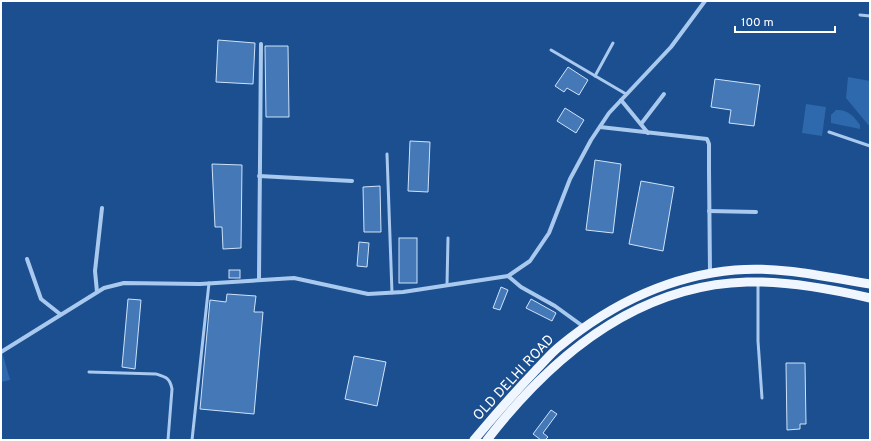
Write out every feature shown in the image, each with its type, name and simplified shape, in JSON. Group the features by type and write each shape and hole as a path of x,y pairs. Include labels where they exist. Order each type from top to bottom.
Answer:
{"main road":[{"name":"OLD DELHI ROAD","path":"474,440 519,388 559,346 594,321 626,301 667,283 710,273 736,270 786,271 870,284"},
{"name":"OLD DELHI ROAD","path":"487,440 530,389 563,357 590,336 646,305 682,292 733,283 758,282 796,285 870,298"}],"street":[{"path":"1,352 104,288 124,283 209,283 294,278 368,294 392,294 508,276 530,261 549,233 570,179 600,127 626,94 671,47 705,1"},
{"path":"259,279 261,44"},
{"path":"641,124 664,94"},
{"path":"621,100 648,133"},
{"path":"600,127 707,139 709,157 710,273"},
{"path":"259,176 352,181"},
{"path":"97,292 95,271 102,208"},
{"path":"709,211 756,212"},
{"path":"27,259 41,299 60,314"},
{"path":"508,276 521,287 554,306 585,328"}],"lane":[{"path":"860,15 870,16"},
{"path":"595,76 613,43"},
{"path":"551,50 626,94"},
{"path":"830,132 870,146"},
{"path":"388,154 392,294"},
{"path":"447,285 448,238"},
{"path":"758,282 758,341 762,398"},
{"path":"192,440 209,283"},
{"path":"89,372 156,374 166,377 170,382 172,389 168,440"}],"shaded area":[{"path":"848,77 870,81 870,127 846,98"},
{"path":"806,104 826,107 822,136 802,133"},
{"path":"836,110 844,111 850,114 860,125 860,129 831,123 831,115"},
{"path":"1,348 10,380 1,382"}],"building":[{"path":"218,40 255,43 253,84 216,82"},
{"path":"265,46 288,46 289,117 266,117"},
{"path":"568,67 588,80 579,95 567,88 564,92 555,86"},
{"path":"715,79 760,85 754,126 729,123 731,110 711,107"},
{"path":"565,108 584,120 576,133 557,121"},
{"path":"410,141 430,142 428,192 408,191"},
{"path":"595,160 621,164 613,233 586,230"},
{"path":"212,164 242,165 241,248 223,249 222,227 215,227"},
{"path":"641,181 674,187 663,251 629,244"},
{"path":"380,186 381,232 364,232 363,187"},
{"path":"399,238 417,238 417,283 399,283"},
{"path":"359,242 369,243 367,267 357,266"},
{"path":"229,270 240,270 240,278 229,278"},
{"path":"501,287 508,290 500,310 493,308"},
{"path":"227,294 256,296 254,312 263,312 254,414 200,409 210,300 226,302"},
{"path":"128,299 141,300 135,369 122,367"},
{"path":"531,299 556,313 552,321 526,308"},
{"path":"354,356 386,362 377,406 345,399"},
{"path":"786,363 805,363 806,424 800,424 800,429 787,430"},
{"path":"551,410 557,414 543,433 548,437 545,440 541,440 533,434"}]}
